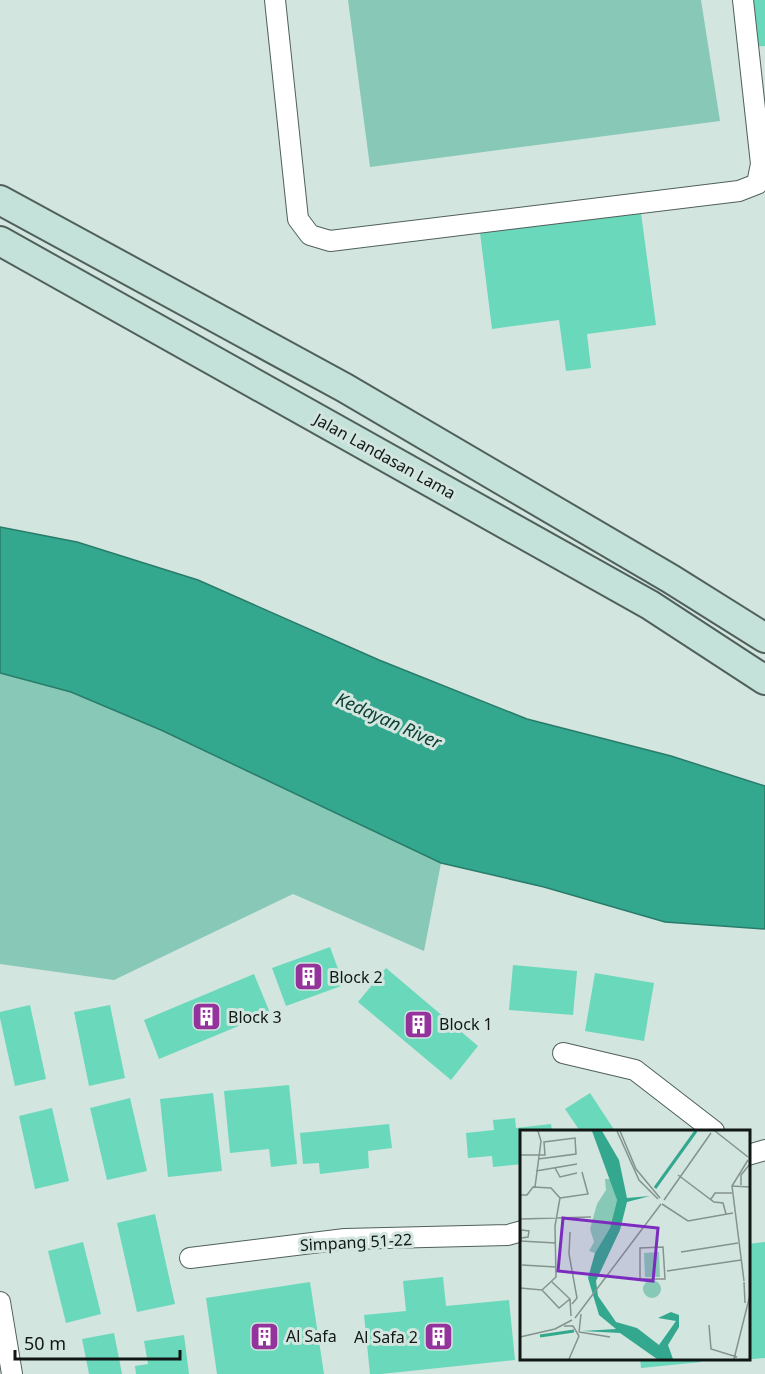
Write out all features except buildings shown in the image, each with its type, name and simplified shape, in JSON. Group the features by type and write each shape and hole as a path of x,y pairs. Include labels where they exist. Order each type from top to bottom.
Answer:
{"main road":[{"path":"0,200 345,388 671,579 765,638"},
{"name":"Jalan Landasan Lama","path":"0,241 650,605 765,680"}],"street":[{"path":"275,0 298,219 310,236 330,242 739,191 757,184 760,164 743,0"},
{"path":"564,1053 634,1070 713,1130"},
{"path":"750,1154 765,1150"},
{"name":"Simpang 51-22","path":"190,1258 345,1239 508,1235 520,1232"},
{"path":"0,1302 12,1374"}],"shaded area":[{"path":"348,0 701,0 720,121 370,167"},
{"path":"0,673 71,692 161,730 441,863 424,951 293,894 114,980 0,964"}],"water":[{"name":"Kedayan River","path":"0,527 77,542 198,580 379,660 527,719 671,756 765,786 765,929 665,922 544,887 441,863 161,730 71,692 0,673"}],"place":[{"name":"Block 2","path":"308,977"},
{"name":"Block 3","path":"207,1017"},
{"name":"Block 1","path":"418,1024"},
{"name":"Al Safa","path":"265,1336"},
{"name":"Al Safa 2","path":"439,1337"}]}
